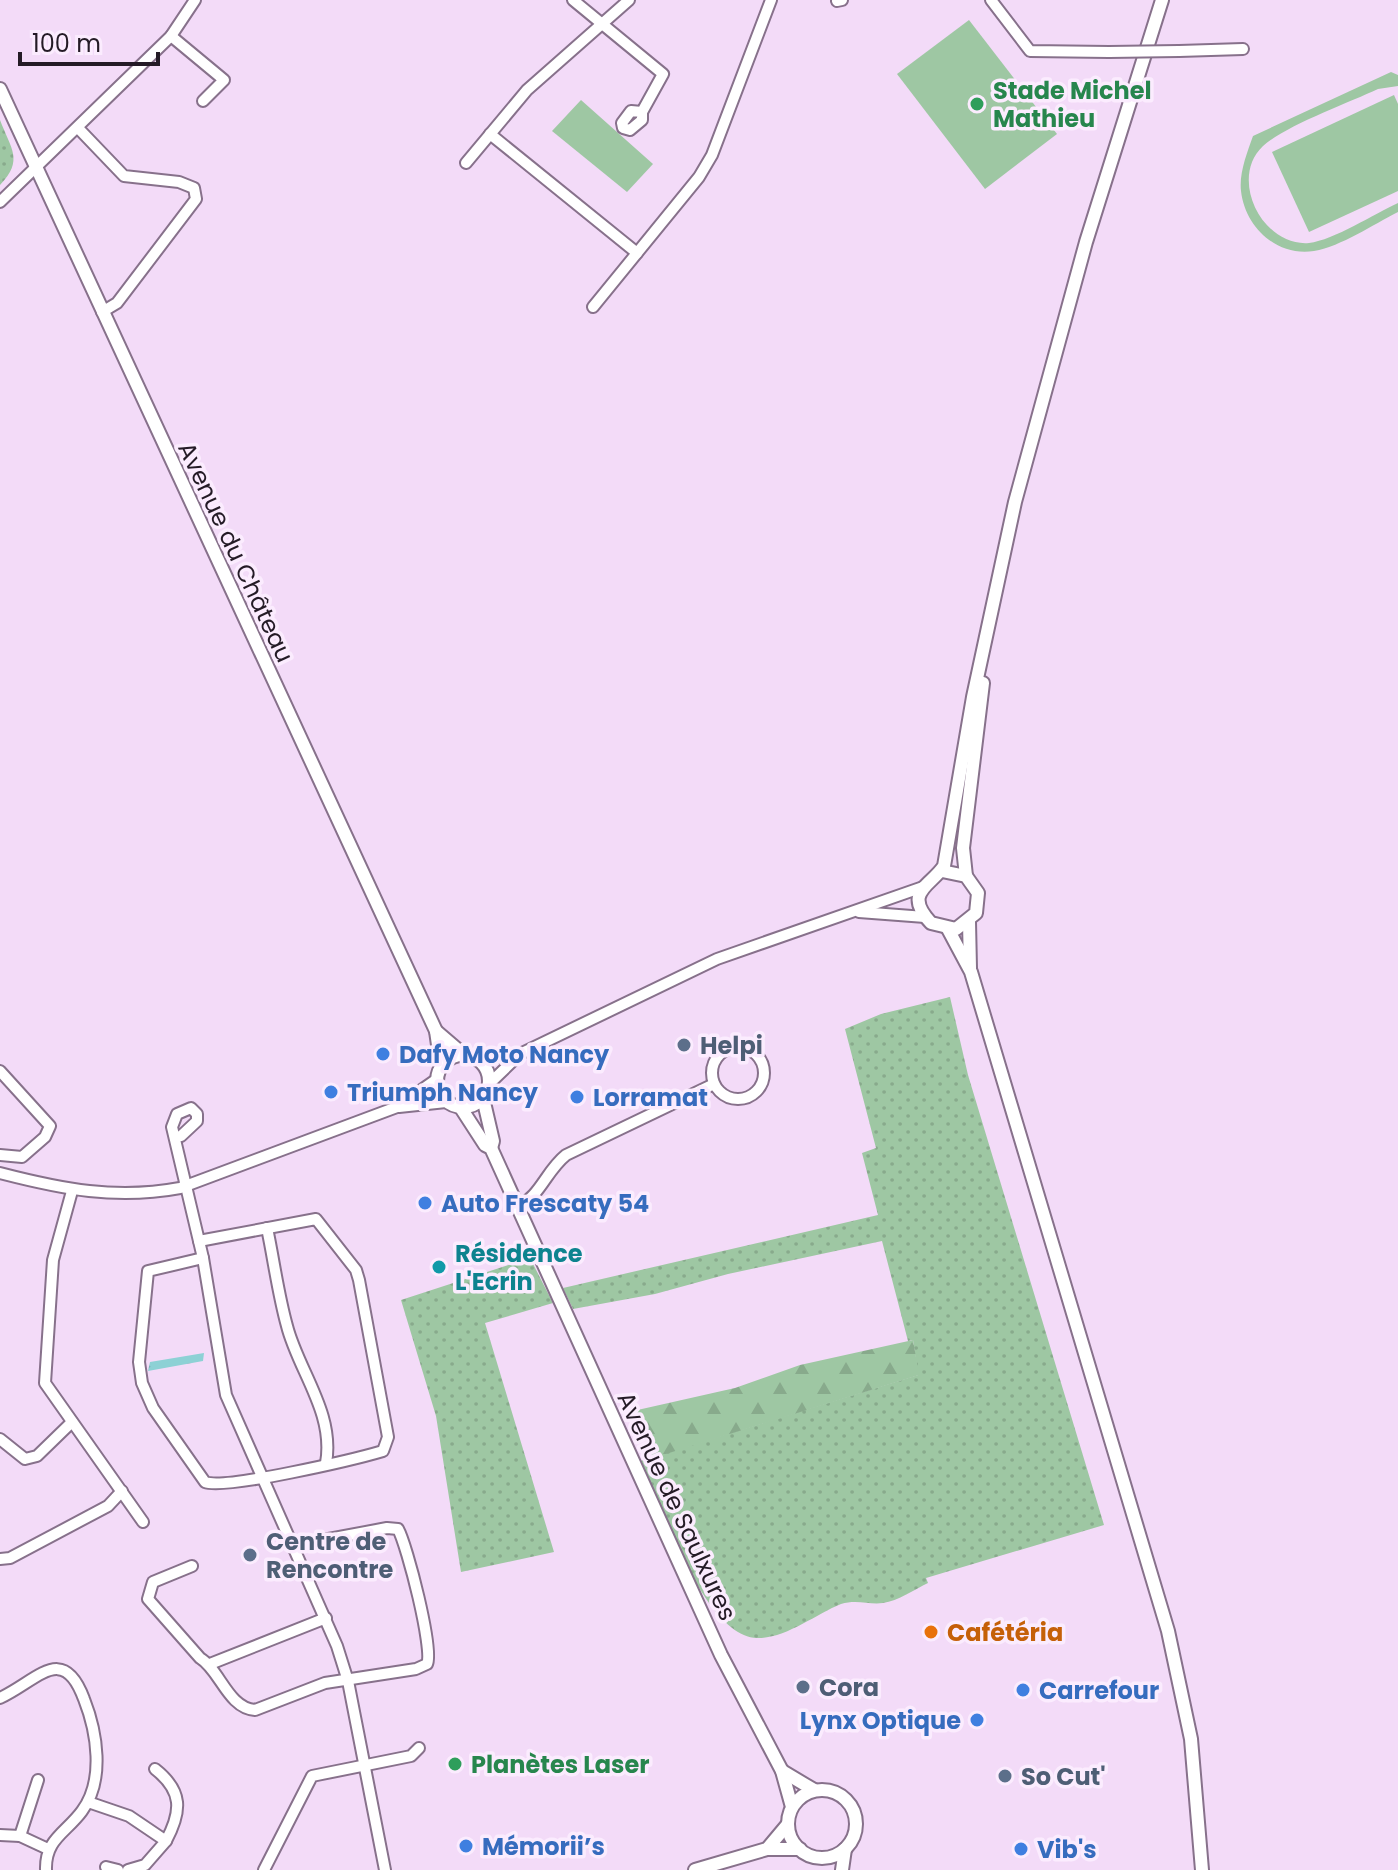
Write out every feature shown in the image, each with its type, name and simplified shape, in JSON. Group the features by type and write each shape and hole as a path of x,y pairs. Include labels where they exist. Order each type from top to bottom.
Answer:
{"main road":[{"path":"969,922 948,929 931,923 921,907 923,887 942,871 1004,545 1046,384 1110,163 1162,0"},
{"name":"Avenue du Château","path":"0,89 436,1031 439,1073"},
{"path":"971,972 969,922 979,903 978,893 966,876 963,848 985,651"},
{"path":"942,871 966,876"},
{"path":"948,929 971,972 1171,1643 1196,1774 1202,1870"},
{"name":"Avenue du Château","path":"436,1031 464,1055"},
{"path":"491,1148 493,1141 483,1098 489,1084 486,1068 478,1060 464,1055 448,1060 439,1073 446,1102 461,1108 485,1145 491,1148 518,1207"},
{"path":"461,1108 483,1098"},
{"name":"Avenue de Saulxures","path":"518,1207 721,1655 782,1771"},
{"path":"782,1771 814,1790 837,1793 851,1805 855,1833 845,1849 842,1870"},
{"path":"782,1771 792,1807"},
{"path":"814,1790 801,1797 792,1807 788,1824 791,1838 800,1849 827,1870"},
{"path":"767,1849 788,1824"},
{"path":"695,1870 767,1849 800,1849"},
{"path":"814,1857 836,1855 845,1849"}],"street":[{"path":"0,202 171,36 195,0"},
{"path":"573,0 663,74 642,112"},
{"path":"466,163 527,90 629,0"},
{"path":"593,307 712,155 771,0"},
{"path":"991,0 1025,47 1045,53 1243,49"},
{"path":"171,36 224,80 203,101"},
{"path":"78,128 124,176 179,182 194,188 196,199 117,303 102,312"},
{"path":"490,134 637,253"},
{"path":"478,1060 522,1053 717,959 923,887"},
{"path":"853,912 925,917"},
{"path":"743,1047 760,1059 763,1080 751,1096 730,1098 714,1084 712,1070 722,1052 743,1047"},
{"path":"489,1084 522,1053"},
{"path":"0,1071 50,1126 45,1137 22,1157 0,1155"},
{"path":"397,1107 439,1073"},
{"path":"518,1207 536,1195 552,1168 566,1155 714,1084"},
{"path":"0,1173 72,1191 125,1195 188,1186 397,1107 446,1102"},
{"path":"175,1137 203,1258 226,1395 326,1618 348,1681 385,1870"},
{"path":"72,1191 53,1260 44,1376 72,1422 143,1522"},
{"path":"199,1241 316,1219 356,1270 359,1280 389,1442 383,1451 262,1477 219,1484 205,1482 153,1408 142,1383 139,1362 148,1271 203,1258"},
{"path":"267,1228 286,1326 316,1394 328,1452 326,1463"},
{"path":"0,1439 25,1459 37,1456 72,1422"},
{"path":"0,1559 10,1558 108,1506 122,1491"},
{"path":"192,1566 153,1582 148,1599 200,1658 210,1664 218,1679 248,1710 325,1683 424,1667 430,1658 403,1538 398,1529 387,1528 307,1543 295,1550"},
{"path":"210,1664 326,1618"},
{"path":"0,1698 51,1668 61,1667 74,1674 90,1714 97,1760 88,1802 48,1849 46,1870"},
{"path":"264,1870 307,1780 319,1772 411,1756 419,1748"},
{"path":"128,1870 145,1865 166,1841 179,1814 179,1804 169,1780 155,1769"},
{"path":"20,1836 38,1780"},
{"path":"88,1802 129,1816 166,1841"},
{"path":"0,1835 20,1836 48,1849"},
{"path":"106,1867 118,1870"}],"green space":[{"name":"Stade Michel Mathieu","path":"969,20 1057,134 985,189 897,74"},
{"path":"1391,72 1398,75 1398,86 1378,89 1273,138 1253,160 1249,176 1250,192 1265,223 1277,234 1292,241 1319,241 1398,203 1398,212 1346,240 1314,251 1288,249 1265,237 1249,216 1241,191 1242,170 1253,136"},
{"path":"1394,95 1398,104 1398,191 1309,232 1272,152"},
{"path":"581,100 653,164 627,192 552,131"},
{"path":"0,120 13,161 12,168 0,185"},
{"path":"950,997 968,1075 1104,1525 926,1578 928,1583 889,1602 841,1604 778,1635 757,1638 738,1632 719,1616 702,1593 686,1565 640,1461 918,1375 913,1340 908,1341 882,1241 728,1274 655,1294 573,1309 563,1288 878,1215 862,1153 876,1148 845,1029 881,1014"},
{"path":"530,1258 553,1303 485,1323 554,1552 461,1572 436,1416 401,1300"},
{"path":"913,1340 919,1375 653,1458 633,1411 735,1388 800,1365"}],"water":[{"path":"204,1353 203,1361 148,1371 150,1362"}],"place":[{"name":"Stade Michel Mathieu","path":"977,104"},
{"name":"Helpi","path":"684,1045"},
{"name":"Dafy Moto Nancy","path":"383,1054"},
{"name":"Triumph Nancy","path":"331,1092"},
{"name":"Lorramat","path":"577,1097"},
{"name":"Auto Frescaty 54","path":"425,1203"},
{"name":"Résidence L'Ecrin","path":"439,1267"},
{"name":"Centre de Rencontre","path":"250,1555"},
{"name":"Cafétéria","path":"931,1632"},
{"name":"Cora","path":"803,1687"},
{"name":"Carrefour","path":"1023,1690"},
{"name":"Lynx Optique","path":"977,1720"},
{"name":"Planètes Laser","path":"455,1764"},
{"name":"So Cut'","path":"1005,1776"},
{"name":"Mémorii’s","path":"466,1846"},
{"name":"Vib's","path":"1021,1849"}]}
